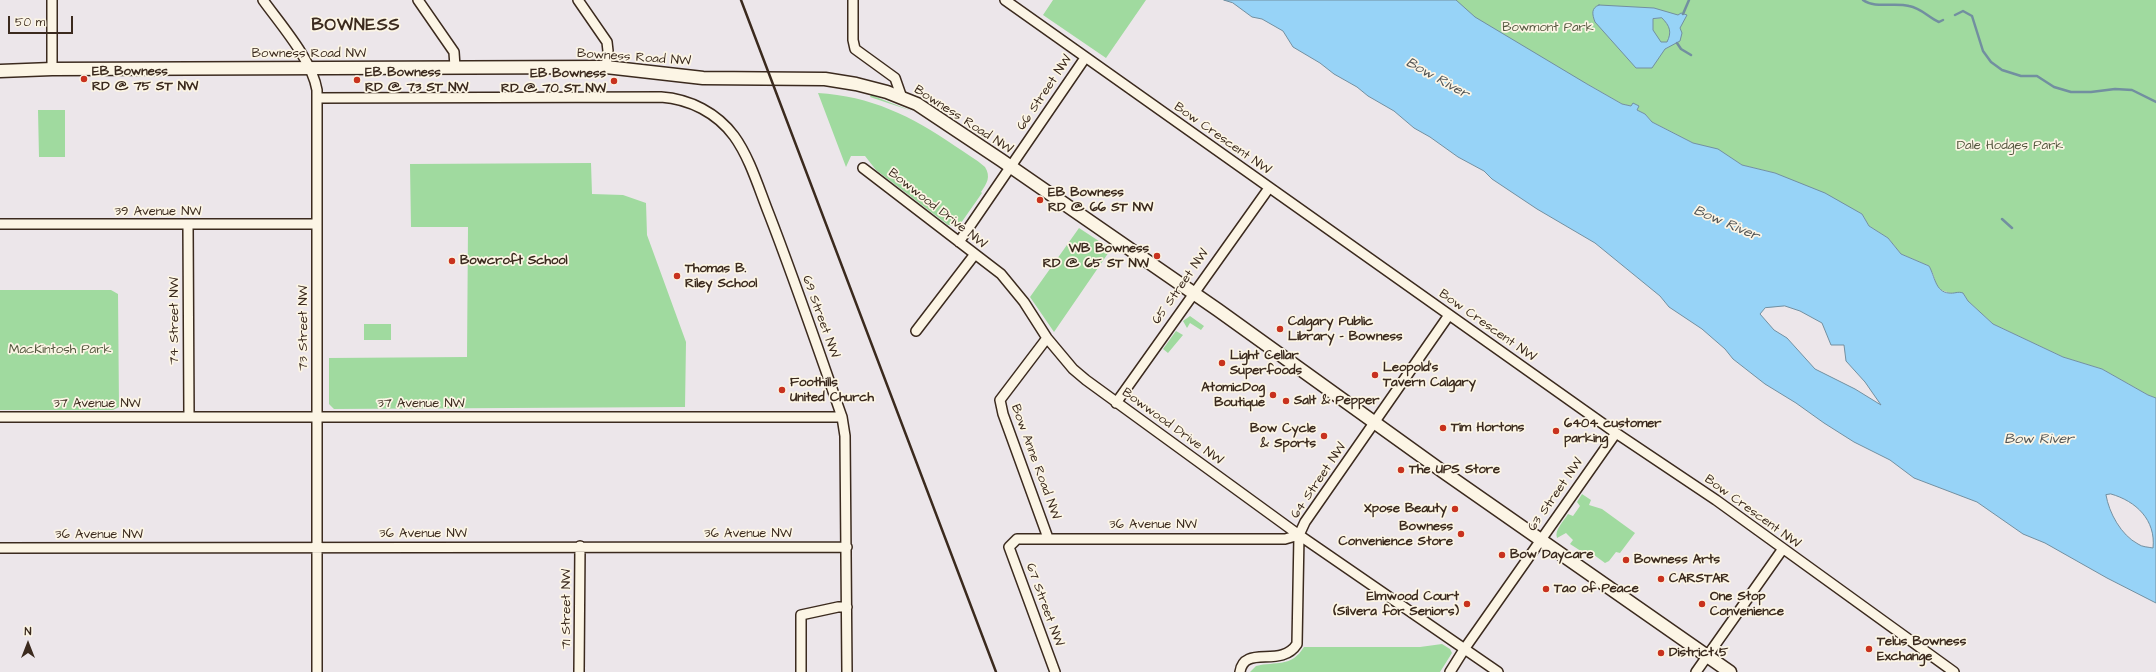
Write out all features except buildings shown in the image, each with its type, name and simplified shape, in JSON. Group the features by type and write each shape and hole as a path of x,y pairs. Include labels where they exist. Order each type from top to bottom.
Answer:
{"street":[{"path":"52,0 52,69"},
{"name":"73 Street NW","path":"263,0 290,37 309,68 315,81 317,98 317,672"},
{"path":"418,0 454,52 455,67"},
{"path":"578,0 607,42 606,67"},
{"path":"853,0 853,40 855,49 895,78 902,98"},
{"name":"Bow Crescent NW","path":"1005,0 1449,315 1716,500 1782,550 1949,671"},
{"name":"66 Street NW","path":"959,242 1085,58"},
{"name":"Bowness Road NW","path":"0,71 52,69 606,67 703,78 825,79 872,87 917,104 1010,167 1194,293 1374,423 1612,591 1730,672"},
{"name":"69 Street NW","path":"317,98 661,97 689,102 706,112 728,129 743,152 774,227 842,417 845,436 847,672"},
{"name":"Bowwood Drive NW","path":"863,168 975,254 1006,280 1024,302 1048,338 1073,369 1116,403 1299,534 1498,672"},
{"name":"65 Street NW","path":"1116,403 1269,188"},
{"name":"39 Avenue NW","path":"0,224 316,224"},
{"name":"74 Street NW","path":"188,225 189,417"},
{"path":"916,331 975,254"},
{"name":"64 Street NW","path":"1240,672 1243,664 1248,659 1284,656 1298,644 1299,534 1305,522 1449,315"},
{"name":"Bow Anne Road NW","path":"1048,338 1000,400 1002,414 1048,538"},
{"name":"37 Avenue NW","path":"0,417 842,417"},
{"name":"63 Street NW","path":"1450,672 1540,539 1616,432"},
{"name":"36 Avenue NW","path":"1009,547 1017,538 1285,539 1299,534"},
{"name":"36 Avenue NW","path":"0,548 580,546 847,547"},
{"name":"71 Street NW","path":"580,546 580,672"},
{"name":"67 Street NW","path":"1009,547 1055,672"},
{"path":"1696,672 1782,550"},
{"path":"802,672 801,615 838,607 847,607"}],"green space":[{"path":"1053,0 1146,0 1106,58 1043,15"},
{"name":"Dale Hodges Park","path":"1365,0 2156,0 2156,398 2102,369 2063,357 1993,324 1968,301 1963,293 1950,293 1937,287 1929,266 1901,254 1888,238 1869,226 1862,214 1775,173 1742,165 1718,150 1693,143 1652,122 1645,114 1637,110 1638,106 1634,104 1631,106 1622,104 1587,84"},
{"path":"818,93 855,98 890,109 923,125 985,167 988,177 981,192 982,193 961,223 956,226 948,225 876,170 865,156 851,156 846,167"},
{"path":"871,95 912,111 870,97"},
{"path":"38,110 65,110 65,157 39,157"},
{"name":"Bowcroft School","path":"591,163 592,194 623,195 646,203 647,235 686,342 685,407 334,409 329,404 329,358 467,357 468,227 411,227 410,164"},
{"path":"1079,228 1111,249 1054,332 1030,297"},
{"name":"MacKintosh Park","path":"0,290 111,290 118,294 119,407 113,410 0,410"},
{"path":"1190,316 1204,326 1201,330 1190,323 1187,328 1183,321"},
{"path":"364,324 391,324 391,340 364,340"},
{"path":"1176,331 1183,335 1168,353 1163,349"},
{"path":"1582,494 1591,500 1589,505 1602,509 1635,533 1620,553 1616,552 1609,561 1605,563 1590,552 1587,555 1570,544 1573,540 1566,533 1557,538 1556,535 1558,529 1568,514 1573,516 1580,506 1577,502"},
{"path":"1442,644 1450,649 1452,653 1440,672 1250,672 1256,666 1288,661 1299,654 1304,647 1420,647"}],"water":[{"name":"Bow River","path":"1224,0 1456,0 1475,17 1587,84 1622,104 1631,106 1633,103 1639,106 1637,110 1645,114 1652,122 1693,143 1718,149 1742,165 1775,173 1825,193 1862,214 1869,226 1888,238 1901,254 1929,266 1938,287 1941,290 1949,293 1963,293 1968,301 1993,324 2063,357 2102,369 2156,398 2156,603 2107,578 2045,543 2023,534 1977,502 1914,478 1890,460 1854,442 1824,423 1796,403 1765,384 1733,359 1725,349 1702,329 1669,307 1660,296 1595,243 1537,209 1492,179 1484,171 1458,157 1430,137 1414,128 1394,111 1368,96 1357,87 1293,47 1283,31 1262,19 1252,17 1233,3","holes":["1785,306 1800,311 1822,323 1831,345 1844,345 1846,361 1865,382 1881,405 1855,389 1815,369 1787,338 1774,330 1760,314 1765,308","2111,494 2129,501 2148,520 2153,538 2153,548 2140,545 2126,535 2121,529 2113,516 2106,495"]},
{"path":"1596,6 1654,8 1678,15 1681,13 1687,15 1680,28 1682,33 1680,41 1665,49 1652,68 1636,68 1595,22 1593,10","holes":["1662,18 1670,32 1667,42 1661,42 1653,30 1653,19"]}],"waterway":[{"path":"1683,14 1689,0"},
{"path":"1863,0 1868,3 1879,5 1903,5 1913,7 1939,22 1943,20"},
{"path":"1955,15 1963,11 1972,16 1983,51 1991,62 2002,70 2021,76 2037,76 2054,87 2071,92 2091,92 2115,89 2132,90 2156,102"},
{"path":"1677,43 1681,49 1691,55"},
{"path":"2002,219 2012,228"}],"railway":[{"path":"741,0 996,672"}],"place":[{"name":"EB Bowness RD @ 75 ST NW","path":"84,79"},
{"name":"EB Bowness RD @ 73 ST NW","path":"357,80"},
{"name":"EB Bowness RD @ 70 ST NW","path":"614,81"},
{"name":"EB Bowness RD @ 66 ST NW","path":"1040,200"},
{"name":"WB Bowness RD @ 65 ST NW","path":"1157,256"},
{"name":"Bowcroft School","path":"452,261"},
{"name":"Thomas B. Riley School","path":"677,276"},
{"name":"Calgary Public Library - Bowness","path":"1280,329"},
{"name":"Light Cellar Superfoods","path":"1222,363"},
{"name":"Leopold’s Tavern Calgary","path":"1375,375"},
{"name":"Foothills United Church","path":"782,390"},
{"name":"AtomicDog Boutique","path":"1273,395"},
{"name":"Salt & Pepper","path":"1286,401"},
{"name":"Tim Hortons","path":"1443,428"},
{"name":"6404 customer parking","path":"1556,431"},
{"name":"Bow Cycle & Sports","path":"1324,436"},
{"name":"The UPS Store","path":"1401,470"},
{"name":"Xpose Beauty","path":"1455,509"},
{"name":"Bowness Convenience Store","path":"1461,534"},
{"name":"Bow Daycare","path":"1502,555"},
{"name":"Bowness Arts","path":"1626,560"},
{"name":"CARSTAR","path":"1661,579"},
{"name":"Tao of Peace","path":"1546,589"},
{"name":"Elmwood Court (Silvera for Seniors)","path":"1467,604"},
{"name":"One Stop Convenience","path":"1702,604"},
{"name":"Telus Bowness Exchange","path":"1869,649"},
{"name":"District 5","path":"1661,653"}],"district":[{"name":"BOWNESS","path":"356,26"}],"park label":[{"name":"Bowmont Park","path":"1548,28"}]}
